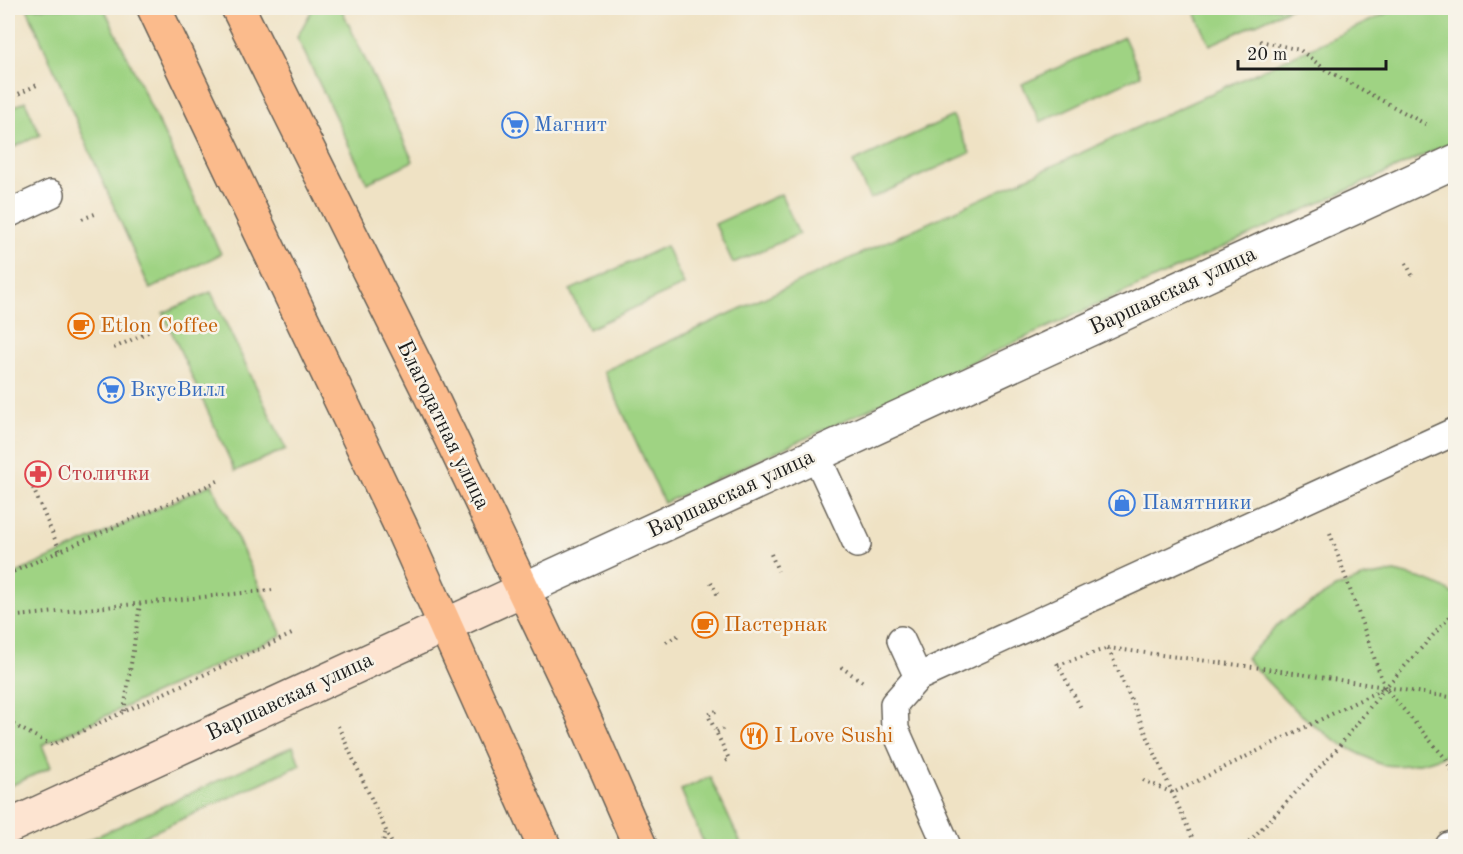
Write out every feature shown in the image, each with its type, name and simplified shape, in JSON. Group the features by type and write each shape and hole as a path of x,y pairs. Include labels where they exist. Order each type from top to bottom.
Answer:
{"main road":[{"path":"154,8 402,529 544,846"},
{"name":"Благодатная улица","path":"239,8 427,388 581,711 640,846"}],"street":[{"name":"Варшавская улица","path":"8,827 1455,161"}],"lane":[{"path":"8,213 51,194"},
{"path":"947,846 895,729 894,704 918,677 1455,431"},
{"path":"816,455 857,544"},
{"path":"902,640 918,677"},
{"path":"1449,846 1455,844"}],"path":[{"path":"1260,41 1300,50 1326,70 1436,129"},
{"path":"8,99 39,84"},
{"path":"1406,263 1414,279"},
{"path":"114,348 148,332"},
{"path":"8,574 218,481"},
{"path":"33,488 60,551"},
{"path":"1317,495 1385,688 1446,759 1455,781"},
{"path":"771,555 778,571"},
{"path":"711,582 719,598"},
{"path":"8,617 272,590"},
{"path":"124,712 141,604"},
{"path":"1245,846 1336,750 1385,688 1455,610"},
{"path":"1038,622 1081,708"},
{"path":"8,722 52,745 294,633"},
{"path":"666,642 681,634"},
{"path":"1058,665 1108,648 1455,698"},
{"path":"1108,648 1196,846"},
{"path":"1143,780 1173,793 1385,688"},
{"path":"716,711 708,715 729,759 722,763"},
{"path":"338,726 393,846"},
{"path":"717,732 723,729"},
{"path":"382,846 386,830"}],"green space":[{"path":"27,8 104,8 221,254 150,289"},
{"path":"341,8 413,161 367,183 297,37 312,10"},
{"path":"1193,8 1291,8 1210,45"},
{"path":"1398,8 1455,8 1455,141 664,503 604,371"},
{"path":"1124,37 1141,75 1040,122 1022,84"},
{"path":"25,101 40,135 8,150 8,110"},
{"path":"953,116 970,153 870,199 853,162"},
{"path":"781,194 799,234 733,263 715,224"},
{"path":"666,246 684,285 588,329 570,290"},
{"path":"211,292 286,449 235,471 163,313"},
{"path":"212,484 282,635 42,745 51,767 8,787 8,577"},
{"path":"1394,572 1433,583 1455,595 1455,750 1421,763 1393,766 1373,761 1314,725 1285,700 1246,658 1282,621 1335,588 1365,577"},
{"path":"293,746 300,765 123,846 76,846"},
{"path":"710,777 742,846 705,846 681,790"}],"place":[{"name":"Магнит","path":"515,125"},
{"name":"Etlon Coffee","path":"81,326"},
{"name":"ВкусВилл","path":"111,390"},
{"name":"Столички","path":"38,474"},
{"name":"Памятники","path":"1122,503"},
{"name":"Пастернак","path":"705,625"},
{"name":"I Love Sushi","path":"754,736"}]}
